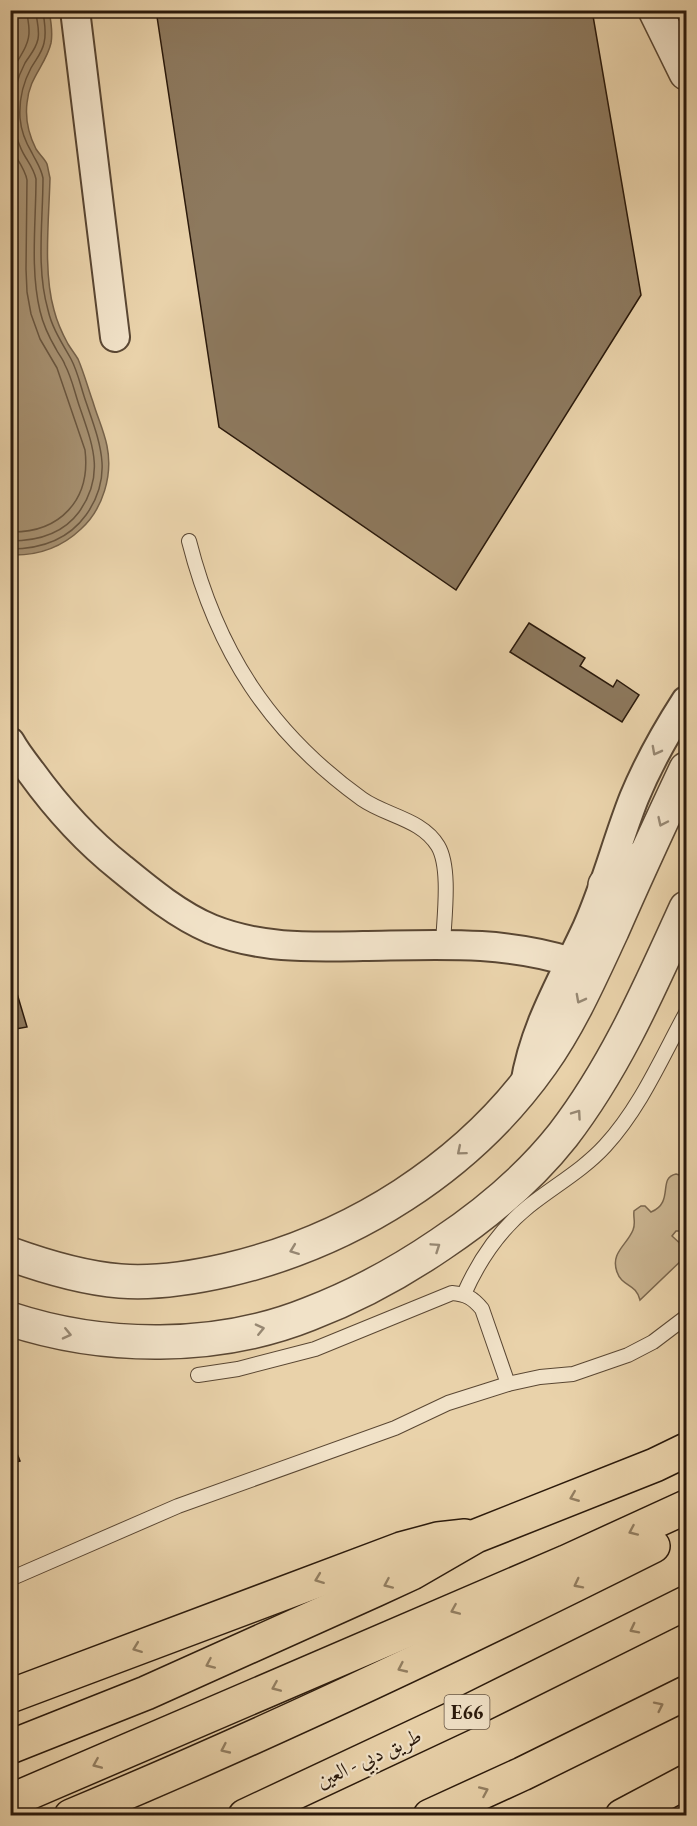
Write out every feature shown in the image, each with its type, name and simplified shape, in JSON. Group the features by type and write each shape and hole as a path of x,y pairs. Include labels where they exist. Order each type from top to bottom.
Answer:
{"highway":[{"path":"10,1747 146,1693 394,1581 476,1536 655,1465 687,1450"},
{"path":"10,1802 555,1567 687,1507"},
{"path":"71,1815 159,1779 493,1626 687,1529"},
{"path":"10,1696 410,1546 438,1539 476,1536"},
{"name":"طريق دبي - العين","path":"245,1815 469,1712 687,1603"},
{"path":"430,1815 522,1774 687,1693"},
{"path":"622,1815 687,1782"}],"street":[{"path":"75,10 115,337"},
{"path":"655,10 687,73"},
{"path":"525,1086 534,1043 605,885 634,799 648,766 668,729 687,701"},
{"path":"10,742 43,789 76,827 112,861 174,908 210,928 243,939 285,947 443,944 525,950 571,962"},
{"path":"10,1254 40,1265 80,1275 120,1281 161,1282 204,1275 246,1266 327,1237 403,1195 439,1170 502,1113 525,1086 565,1027 687,769"},
{"path":"605,885 617,872 646,855"},
{"path":"10,1319 77,1336 123,1341 170,1343 217,1338 308,1315 357,1293 417,1260 500,1201 562,1136 606,1074 640,1010 687,908"}],"lane":[{"path":"189,541 201,585 225,644 243,676 264,706 313,760 341,784 371,805 417,825 439,846 446,876 443,944"},
{"path":"464,1294 483,1257 511,1222 603,1148 624,1123 650,1082 687,1013"},
{"path":"198,1375 238,1369 315,1349 452,1293 464,1294 482,1309 508,1384"},
{"path":"10,1579 178,1506 395,1428 448,1403 508,1384 540,1377 573,1374 628,1355 653,1342 687,1317"}],"shaded area":[{"path":"676,1174 686,1177 686,1231 676,1231 672,1236 685,1248 686,1256 640,1300 635,1291 619,1277 615,1265 617,1254 633,1230 634,1211 641,1206 645,1206 651,1212 658,1208 664,1197 667,1180"}],"water":[{"path":"11,10 49,11 51,43 28,94 27,121 36,149 47,164 50,178 48,262 54,310 62,332 78,359 104,435 109,457 104,491 89,521 73,536 57,546 20,555 10,555"}],"building":[{"path":"156,10 592,10 641,295 456,590 219,427"},
{"path":"529,623 585,658 580,666 613,687 617,680 639,695 622,722 510,652"},
{"path":"10,970 27,1027 10,1030"},
{"path":"10,1436 20,1461 10,1464"}]}
